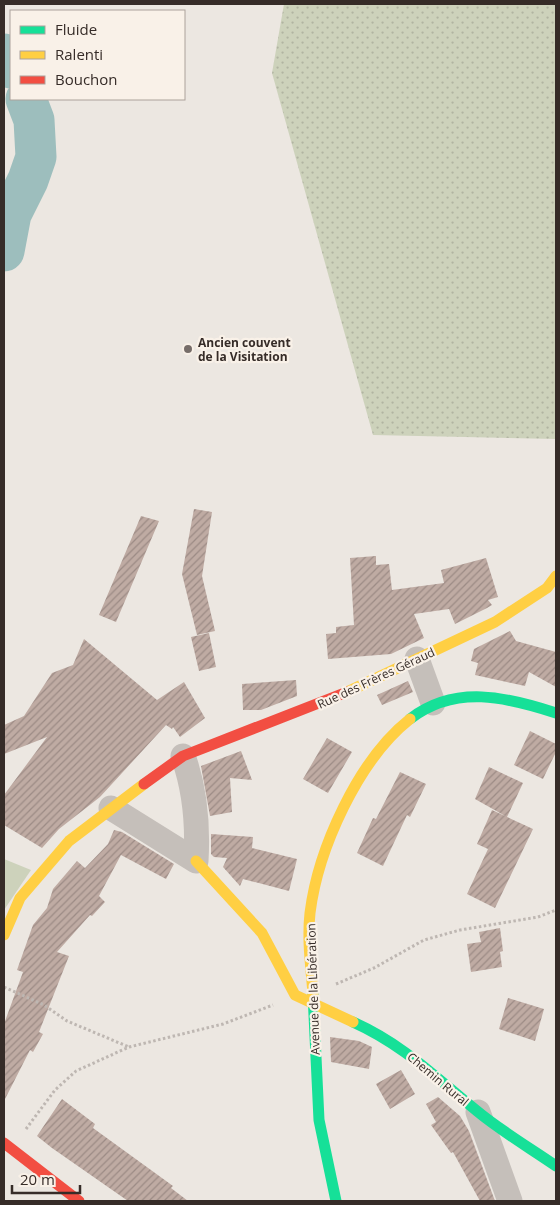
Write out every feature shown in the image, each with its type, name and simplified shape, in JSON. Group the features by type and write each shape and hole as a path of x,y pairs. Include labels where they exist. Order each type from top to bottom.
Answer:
{"street":[{"name":"Rue des Frères Géraud","path":"4,936 20,898 69,841 182,756 330,700 495,622 547,588 556,576"},
{"name":"Rue des Frères Géraud","path":"418,658 433,703"},
{"name":"Avenue de la Libération","path":"336,1201 319,1120 310,923 319,870 342,811 370,758 401,723 433,703 463,696 500,696 556,713"},
{"path":"182,756 191,777 198,837 196,861"},
{"path":"111,808 196,861 262,933 295,995"},
{"name":"Chemin Rural","path":"295,995 383,1035 436,1074 478,1112 556,1166"},
{"path":"478,1112 510,1201"},
{"path":"6,1145 79,1201"}],"path":[{"path":"313,1003 323,990 374,968 424,940 460,930 538,916 556,910"},
{"path":"4,987 44,1005 67,1020 130,1047"},
{"path":"6,1145 39,1114 55,1090 76,1072 130,1047 223,1024 295,995"}],"green space":[{"path":"284,4 556,4 556,439 373,435 272,73"},
{"path":"4,859 31,870 4,910"}],"building":[{"path":"194,509 212,512 202,576 215,631 197,635 182,574"},
{"path":"141,516 159,521 116,622 99,615"},
{"path":"376,556 376,565 389,564 392,590 444,583 441,570 486,558 498,597 488,600 492,605 455,624 449,609 414,614 424,638 391,654 328,659 326,634 336,633 336,627 354,625 350,558"},
{"path":"510,631 516,641 556,652 556,687 529,672 525,686 475,675 478,663 471,661 474,649"},
{"path":"209,633 216,667 199,671 191,637"},
{"path":"84,639 157,700 184,682 205,718 180,737 173,727 172,729 166,725 100,797 59,829 42,848 4,825 4,795 47,737 4,754 4,725 24,716 52,673 73,665"},
{"path":"296,680 297,696 261,710 243,710 242,684"},
{"path":"408,681 413,692 382,705 377,695"},
{"path":"530,731 556,744 556,752 543,779 514,765"},
{"path":"327,738 352,752 328,793 303,779"},
{"path":"241,751 252,780 230,778 232,812 210,816 201,766"},
{"path":"489,767 523,783 507,817 475,799"},
{"path":"400,772 426,784 410,817 407,815 383,866 357,853 373,818 376,819"},
{"path":"492,810 533,829 495,908 467,894 488,849 477,844"},
{"path":"114,830 122,832 174,864 166,879 121,855 99,896 105,902 92,916 90,915 57,952 69,956 39,1032 43,1034 33,1052 30,1050 4,1101 4,1024 23,972 17,970 33,925 47,908 53,889 77,861 85,868 108,844"},
{"path":"211,834 253,837 252,848 297,859 289,891 243,879 240,886 223,867 227,858 214,857 211,854"},
{"path":"500,928 503,951 500,952 502,967 471,972 467,944 481,942 479,932"},
{"path":"508,998 544,1009 535,1041 499,1029"},
{"path":"330,1037 359,1041 372,1047 369,1069 331,1062"},
{"path":"401,1070 415,1094 390,1109 376,1084"},
{"path":"438,1097 460,1116 469,1131 495,1201 480,1201 453,1152 451,1153 431,1125 436,1122 426,1104"},
{"path":"62,1099 95,1124 93,1128 173,1186 171,1188 188,1201 128,1201 37,1136"}],"waterway":[{"path":"4,54 10,66"},
{"path":"4,251 11,214 28,180 36,157 34,120 26,100"}],"traffic: fast":[{"path":"410,719 427,708 445,701 482,697 519,702 556,713"},
{"path":"313,994 319,1120 336,1201"},
{"path":"353,1022 404,1051 486,1118 556,1166"}],"traffic: slow":[{"path":"347,692 495,622 547,588 556,576"},
{"path":"313,994 309,933 310,913 314,888 331,834 358,782 374,758 391,736 410,719"},
{"path":"4,935 20,898 69,841 144,784"},
{"path":"196,861 262,933 295,995 353,1022"}],"traffic: jam":[{"path":"144,784 183,756 347,692"},
{"path":"4,1143 79,1201"}],"place":[{"name":"Ancien couvent de la Visitation","path":"188,349"}]}
